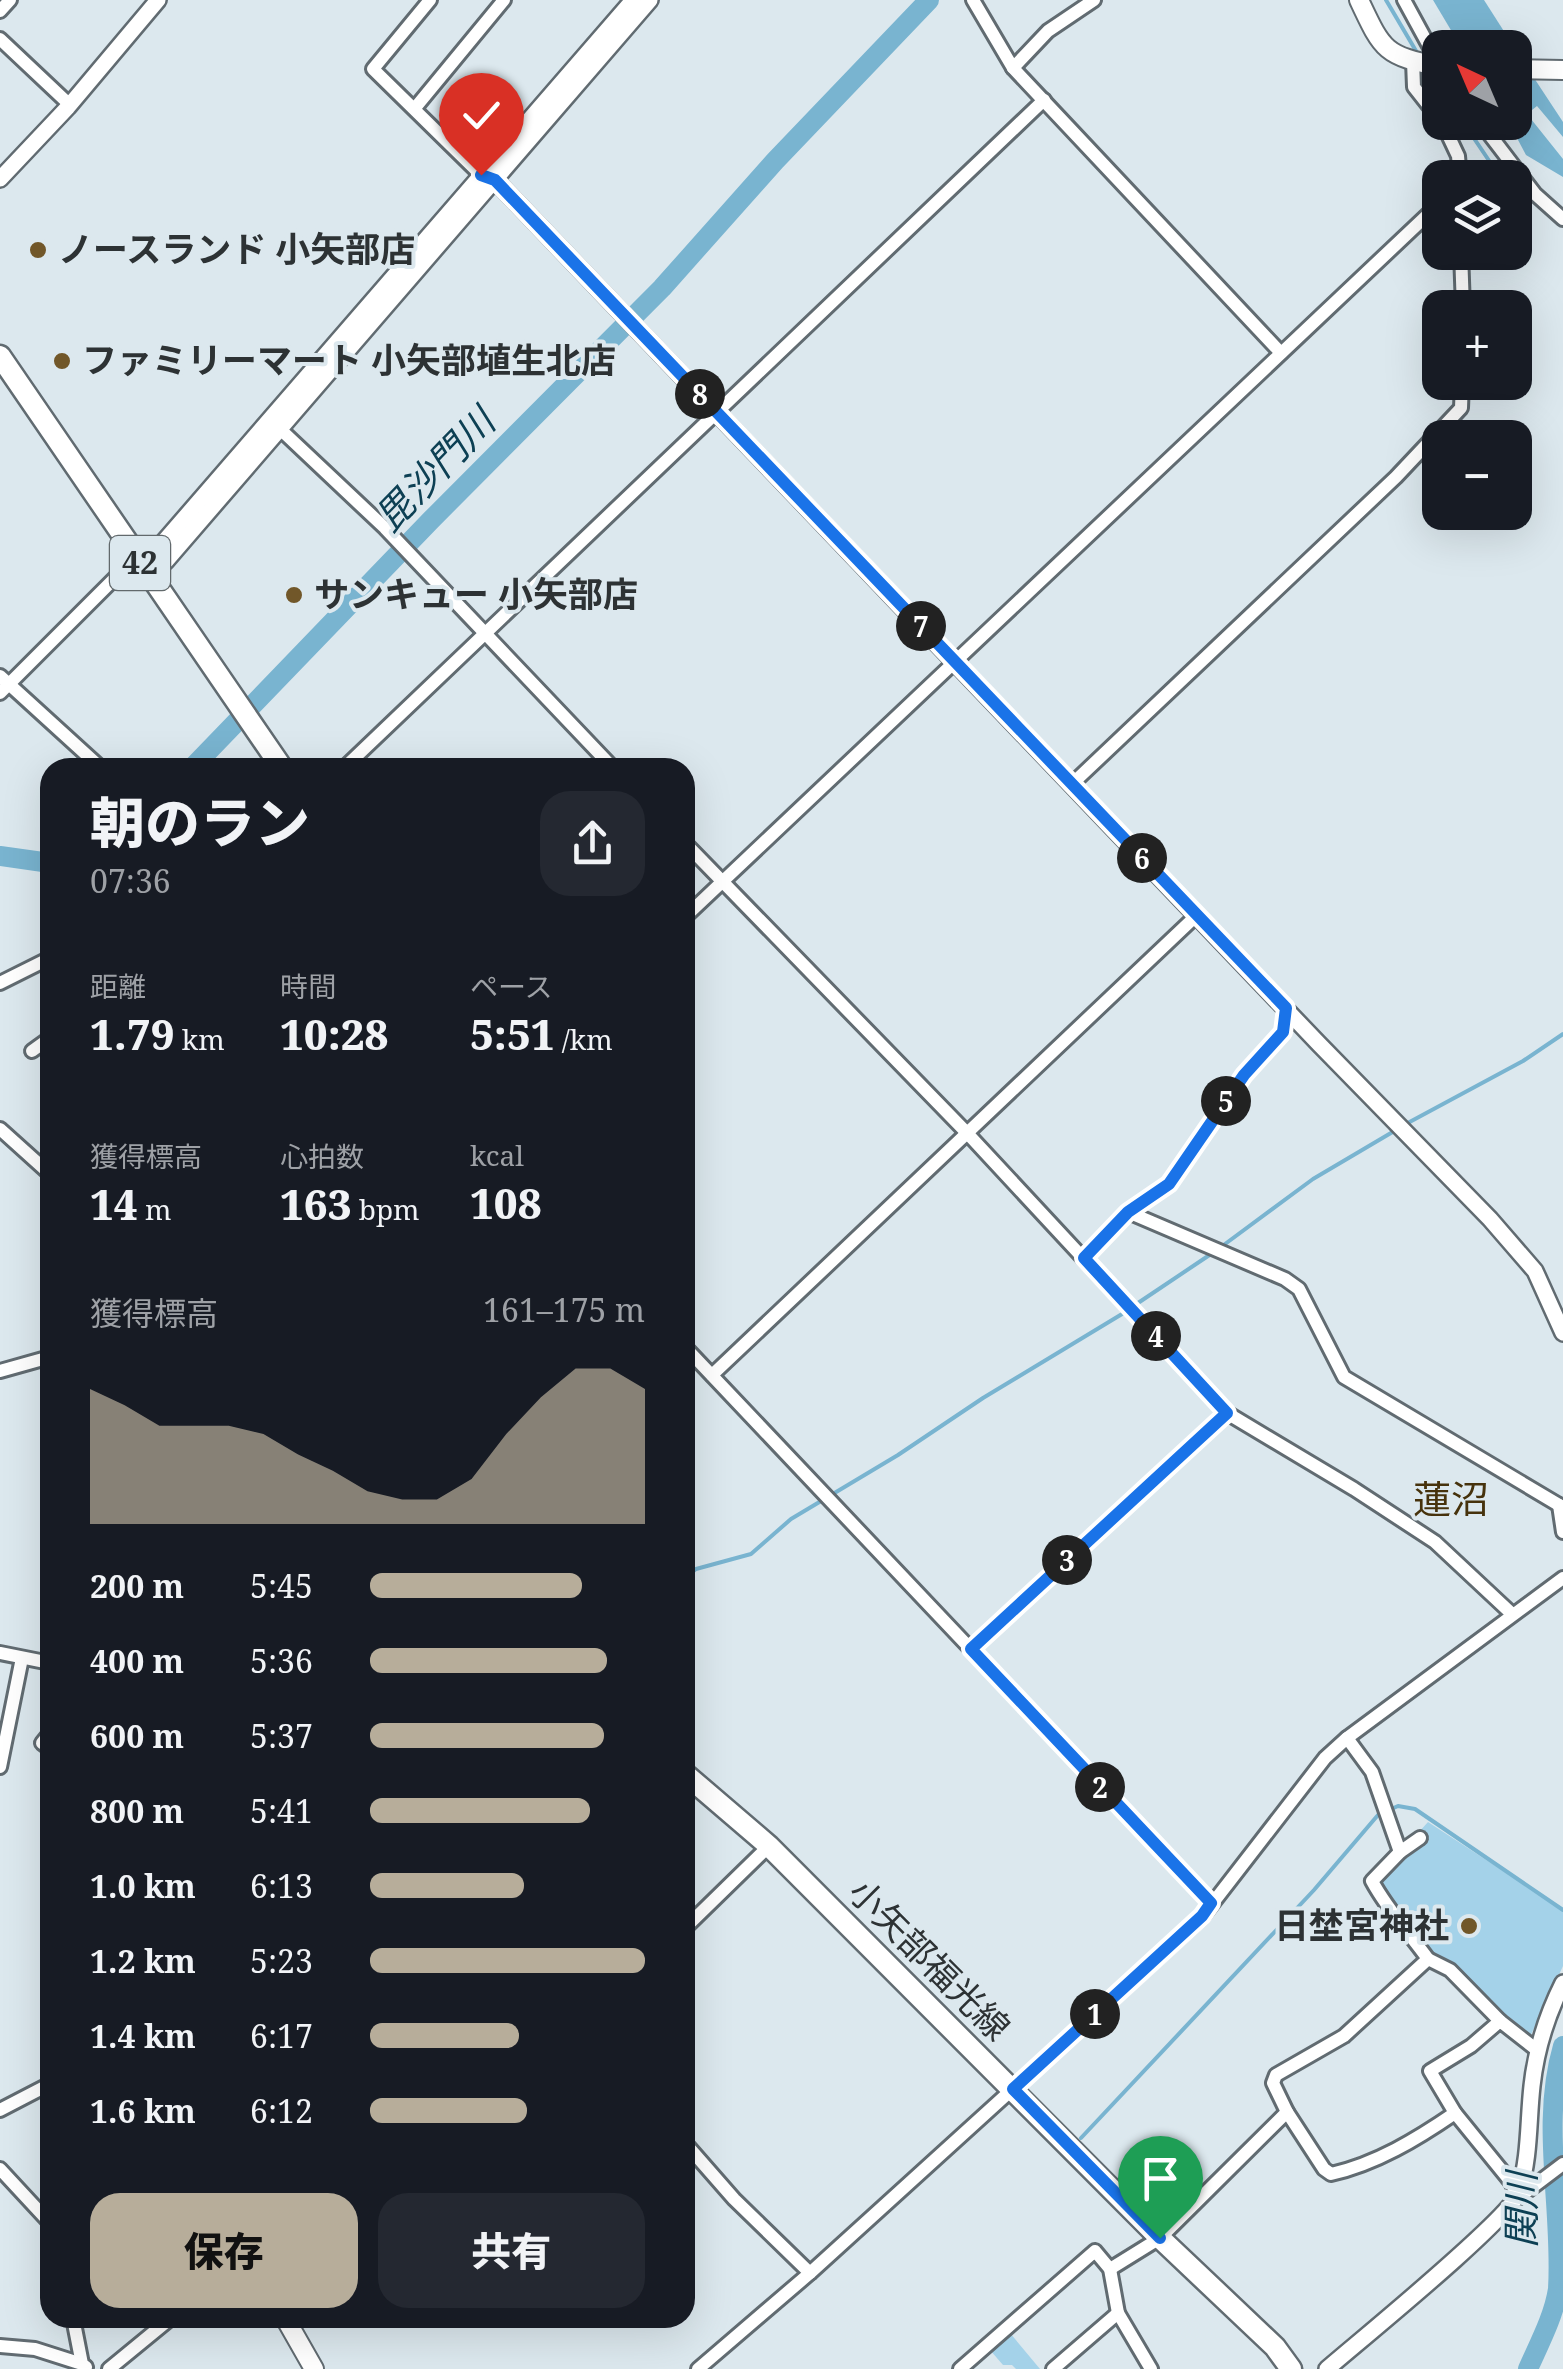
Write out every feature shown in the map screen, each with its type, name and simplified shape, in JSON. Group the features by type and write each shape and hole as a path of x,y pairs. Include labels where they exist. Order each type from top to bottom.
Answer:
{"main road":[{"path":"1359,0 1380,42 1393,55 1422,63"},
{"path":"1532,69 1563,70"},
{"name":"42","path":"0,356 275,758"},
{"name":"小矢部福光線","path":"695,1782 770,1846 1160,2238 1275,2347 1290,2369"},
{"path":"291,2328 314,2369"}],"street":[{"path":"0,10 10,0"},
{"path":"0,179 70,105 158,0"},
{"path":"430,0 373,69 488,178 718,412 1490,1219 1535,1271 1563,1333"},
{"path":"415,108 504,0"},
{"path":"149,576 279,428 633,0"},
{"path":"149,576 154,553 650,0"},
{"path":"973,0 1013,68 1280,353"},
{"path":"1013,68 1048,31 1094,0"},
{"path":"1404,0 1422,34"},
{"path":"0,39 70,105"},
{"path":"1413,61 1414,87 1422,97"},
{"path":"354,758 1044,100"},
{"path":"1494,140 1535,194 1563,219"},
{"path":"695,907 1422,220"},
{"path":"1072,784 1406,467 1461,408 1461,400"},
{"path":"279,428 385,528 603,758"},
{"path":"89,758 3,684 136,557"},
{"path":"695,853 968,1134 1227,1413 1435,1542 1512,1614"},
{"path":"712,1375 1197,915"},
{"path":"0,983 40,963"},
{"path":"1084,1258 1128,1212 1169,1184 1244,1075 1283,1032 1286,1008"},
{"path":"32,1051 40,1045"},
{"path":"0,1129 40,1165"},
{"path":"1128,1212 1285,1278 1299,1289 1344,1378 1561,1505 1563,1532"},
{"path":"695,1357 1211,1903"},
{"path":"0,1371 40,1359"},
{"path":"971,1649 1227,1413"},
{"path":"698,2369 1202,1916 1325,1758 1563,1578"},
{"path":"0,1653 40,1661"},
{"path":"0,1767 4,1724 22,1658"},
{"path":"1347,1738 1372,1772 1400,1852"},
{"path":"1420,1838 1372,1880 1387,1908 1428,1960 1450,1970 1500,2021 1538,2050"},
{"path":"695,1918 770,1846"},
{"path":"1428,1960 1344,2036 1276,2076 1273,2082 1287,2112 1331,2174 1412,2142 1455,2114"},
{"path":"1518,2198 1527,2159 1538,2050 1546,2019 1563,1984"},
{"path":"1500,2021 1472,2046 1430,2071 1455,2114 1511,2182 1518,2198"},
{"path":"0,2110 40,2089"},
{"path":"1110,2269 1160,2238 1287,2112"},
{"path":"695,2154 734,2199 810,2272"},
{"path":"1327,2369 1518,2198 1563,2164"},
{"path":"0,2169 40,2212"},
{"path":"960,2369 1094,2252 1110,2269 1118,2313 1151,2369"},
{"path":"1053,2369 1118,2313"},
{"path":"75,2328 85,2367"},
{"path":"109,2369 159,2328"},
{"path":"0,2346 36,2349 85,2367"}],"shaded area":[{"path":"1433,0 1484,0 1503,30 1451,30"},
{"path":"1532,75 1563,122 1563,137 1537,106 1532,110"},
{"path":"1532,120 1563,159 1563,177 1526,155 1518,140 1532,140"},
{"path":"1428,1822 1563,1910 1563,1966 1529,2039 1455,1970 1430,1960 1374,1882"},
{"path":"1010,2333 1040,2369 1003,2365 990,2350"}],"waterway":[{"name":"毘沙門川","path":"202,758 662,288 775,161 929,0"},
{"path":"1386,0 1419,56"},
{"path":"1475,140 1489,160"},
{"name":"毘沙門川","path":"0,856 40,862"},
{"path":"1404,1125 1523,1061 1563,1034"},
{"path":"1221,1247 1313,1179 1396,1130"},
{"path":"1135,1305 1214,1252"},
{"path":"695,1570 751,1554 791,1519 1127,1311"},
{"path":"1081,2138 1314,1890 1378,1815 1398,1806 1415,1809 1563,1910"},
{"name":"関川","path":"1528,2369 1550,2320 1558,2289 1553,2106 1563,2046"}],"place":[{"name":"ノースランド 小矢部店","path":"38,250"},
{"name":"ファミリーマート 小矢部埴生北店","path":"62,361"},
{"name":"サンキュー 小矢部店","path":"294,595"},
{"name":"日埜宮神社","path":"1469,1926"}],"district":[{"name":"蓮沼","path":"1451,1500"}],"route":[{"path":"481,175 495,180 1286,1008 1283,1032 1244,1075 1169,1184 1128,1212 1084,1258 1227,1413 971,1649 1211,1903 1202,1916 1013,2089 1160,2238"}]}
